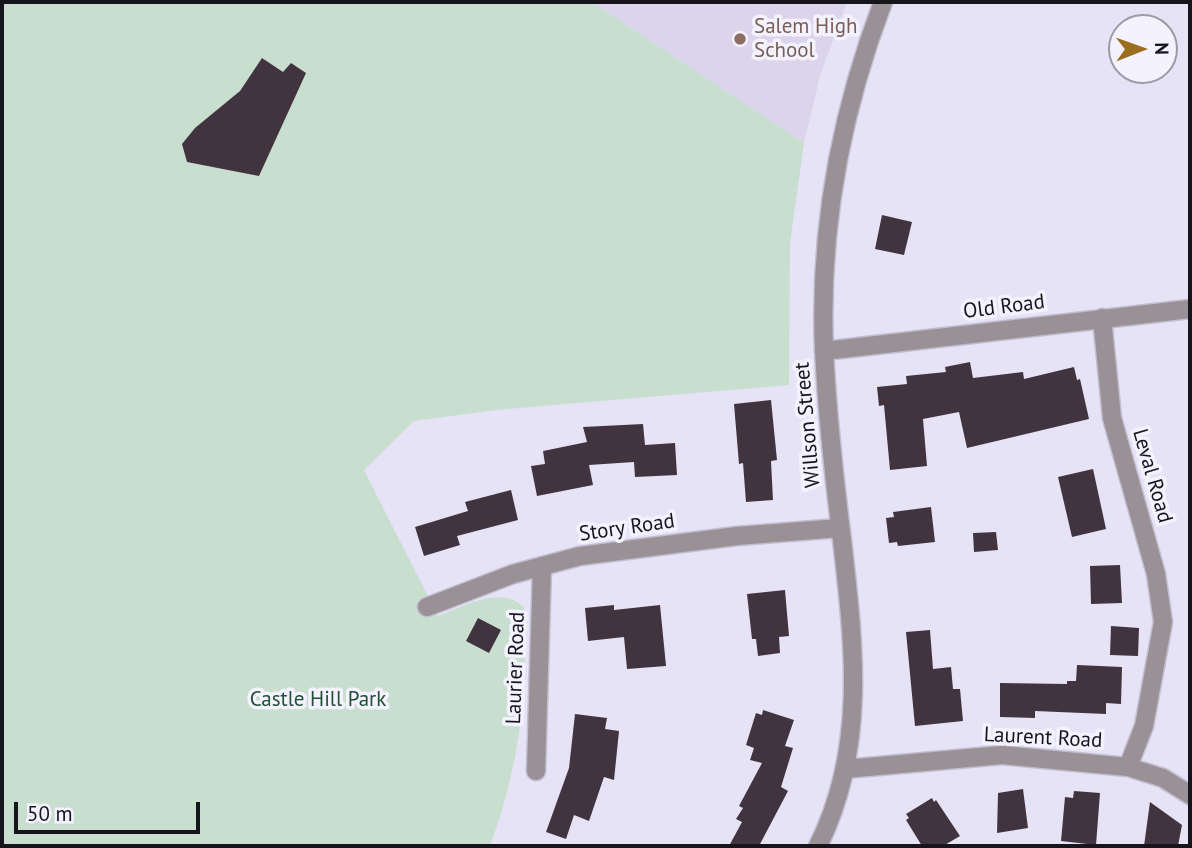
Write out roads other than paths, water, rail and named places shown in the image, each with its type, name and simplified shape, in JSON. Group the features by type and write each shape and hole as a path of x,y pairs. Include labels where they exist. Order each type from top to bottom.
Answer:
{"street":[{"name":"Willson Street","path":"818,846 845,769 852,732 855,676 824,351 824,270 832,178 863,55 883,2"},
{"name":"Old Road","path":"824,351 1190,309"},
{"name":"Leval Road","path":"1102,318 1112,418 1156,574 1163,622 1144,726 1128,767"},
{"name":"Story Road","path":"427,607 542,566 580,556 737,536 841,528"},
{"name":"Laurier Road","path":"536,771 542,566"},
{"name":"Laurent Road","path":"845,769 1002,755 1128,767 1163,778 1190,795"}],"place":[{"name":"Salem High School","path":"740,39"}],"park label":[{"name":"Castle Hill Park","path":"318,700"}]}
